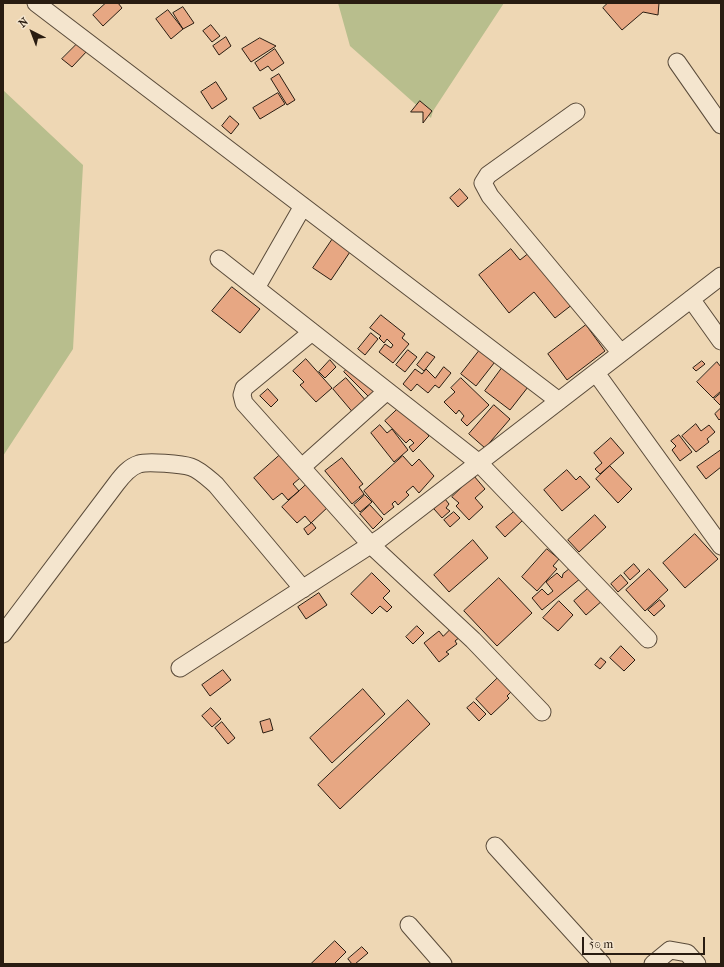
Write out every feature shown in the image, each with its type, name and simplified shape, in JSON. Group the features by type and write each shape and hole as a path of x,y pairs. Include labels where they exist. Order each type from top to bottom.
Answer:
{"street":[{"path":"44,5 303,206 559,400"},
{"path":"678,62 721,125"},
{"path":"576,112 488,175 483,183 490,196 621,353"},
{"path":"256,288 303,206"},
{"path":"219,259 479,463 648,639"},
{"path":"180,668 371,545 721,276"},
{"path":"691,299 721,341"},
{"path":"312,332 244,388 242,395 244,403 371,545 473,640 542,712"},
{"path":"596,373 721,546"},
{"path":"302,467 387,391"},
{"path":"3,634 116,484 128,470 138,464 148,462 191,467 206,476 216,485 303,589"},
{"path":"495,846 602,964"},
{"path":"409,925 443,964"},
{"path":"654,964 670,950 688,953 697,964"}],"green space":[{"path":"338,3 504,3 433,111 431,118 350,46"},
{"path":"3,90 83,165 73,349 3,456"}],"building":[{"path":"106,3 118,3 122,8 103,26 93,15"},
{"path":"608,3 659,3 658,15 643,12 622,30 603,8"},
{"path":"183,7 194,23 183,29 173,13"},
{"path":"168,10 183,29 171,39 156,19"},
{"path":"211,25 220,36 212,42 203,31"},
{"path":"226,37 231,46 219,55 213,46"},
{"path":"260,38 276,46 251,62 242,49"},
{"path":"79,42 88,50 72,67 62,59"},
{"path":"275,49 284,63 272,71 268,66 260,71 255,63"},
{"path":"279,74 295,100 287,105 271,79"},
{"path":"216,82 227,99 212,109 201,92"},
{"path":"278,93 285,104 260,119 253,108"},
{"path":"420,101 432,111 423,123 423,112 411,112"},
{"path":"230,116 239,124 231,134 222,126"},
{"path":"460,189 468,198 458,207 450,198"},
{"path":"336,234 354,246 331,280 313,268"},
{"path":"511,249 520,260 530,252 573,304 555,318 534,292 509,313 479,275"},
{"path":"232,287 260,309 240,333 212,311"},
{"path":"381,315 405,334 402,338 409,344 393,363 379,352 385,344 391,348 393,345 387,339 384,343 379,338 381,336 370,328"},
{"path":"586,325 605,351 567,380 548,354"},
{"path":"371,333 378,339 365,355 358,349"},
{"path":"483,346 498,358 476,386 461,374"},
{"path":"408,350 417,357 405,372 396,365"},
{"path":"427,352 435,357 424,371 417,365"},
{"path":"306,359 332,388 316,402 300,385 304,382 293,371"},
{"path":"330,360 336,367 325,378 319,372"},
{"path":"702,361 705,364 696,371 693,368"},
{"path":"717,362 721,367 721,391 713,398 697,382"},
{"path":"350,366 378,394 372,400 344,372"},
{"path":"444,367 451,373 439,388 435,385 428,393 417,384 411,391 403,384 415,369 422,374 426,369 435,378"},
{"path":"502,368 528,387 510,410 485,391"},
{"path":"346,378 368,403 355,415 333,389"},
{"path":"461,378 489,405 467,426 461,420 464,416 459,410 456,414 444,402 455,392 451,388"},
{"path":"268,389 278,400 271,407 260,396"},
{"path":"721,393 721,406 714,399"},
{"path":"494,405 510,419 485,448 469,434"},
{"path":"401,406 429,436 413,452 409,447 414,443 410,439 406,443 385,421"},
{"path":"721,408 721,418 719,420 715,414"},
{"path":"696,424 701,431 709,425 715,432 707,439 709,442 696,452 682,436"},
{"path":"380,425 387,433 392,429 408,450 394,462 371,433"},
{"path":"679,435 692,452 680,461 672,450 676,446 671,441"},
{"path":"611,438 624,453 600,474 595,469 602,463 594,453"},
{"path":"721,450 721,467 706,479 697,467"},
{"path":"280,455 300,478 293,484 299,491 288,500 282,493 273,500 254,478"},
{"path":"403,456 412,466 419,459 434,476 419,493 413,486 406,492 409,495 398,505 395,501 392,504 394,507 384,515 364,491"},
{"path":"342,458 363,484 359,487 364,494 352,504 325,471"},
{"path":"610,466 632,489 618,503 596,479"},
{"path":"567,470 576,480 580,476 590,487 562,511 544,490"},
{"path":"474,476 485,489 475,498 483,507 469,520 456,506 459,503 452,497"},
{"path":"308,483 329,506 311,523 305,516 297,523 282,507"},
{"path":"365,495 372,502 360,512 354,505"},
{"path":"445,499 449,504 446,508 450,511 442,518 434,509"},
{"path":"370,505 383,519 373,529 360,514"},
{"path":"515,511 523,520 505,537 496,527"},
{"path":"454,512 460,518 450,527 444,520"},
{"path":"595,515 606,527 579,552 568,540"},
{"path":"312,523 316,528 308,535 304,529"},
{"path":"695,534 718,559 685,588 663,563"},
{"path":"473,540 488,558 449,592 434,575"},
{"path":"547,549 559,559 553,566 557,569 537,591 522,577"},
{"path":"634,564 640,571 630,580 624,573"},
{"path":"572,567 581,578 542,610 532,598 542,589 548,595 553,591 546,582 557,573 562,578 563,574"},
{"path":"649,569 668,590 645,611 626,590"},
{"path":"372,573 390,591 383,598 392,607 387,612 380,606 372,614 351,594"},
{"path":"621,575 628,583 618,592 611,584"},
{"path":"499,578 532,613 497,646 464,611"},
{"path":"591,586 603,600 586,615 574,601"},
{"path":"319,593 327,605 306,619 298,607"},
{"path":"660,600 665,606 654,616 648,610"},
{"path":"559,601 573,615 558,631 543,618"},
{"path":"417,626 424,633 413,644 406,637"},
{"path":"452,628 460,637 455,641 457,644 446,652 449,654 439,662 424,643 439,631 443,636"},
{"path":"621,646 635,660 624,671 610,658"},
{"path":"601,658 606,662 600,669 595,665"},
{"path":"223,670 231,680 210,696 202,685"},
{"path":"502,674 515,688 507,696 509,698 491,715 476,699"},
{"path":"363,689 385,714 332,763 310,738"},
{"path":"408,700 430,724 340,809 318,785"},
{"path":"474,702 486,714 479,721 467,708"},
{"path":"211,708 221,719 212,727 202,716"},
{"path":"270,719 273,730 263,733 260,722"},
{"path":"222,722 235,738 228,744 215,728"},
{"path":"335,941 346,952 334,964 311,964"},
{"path":"362,947 368,953 355,964 352,964 348,959"}]}
